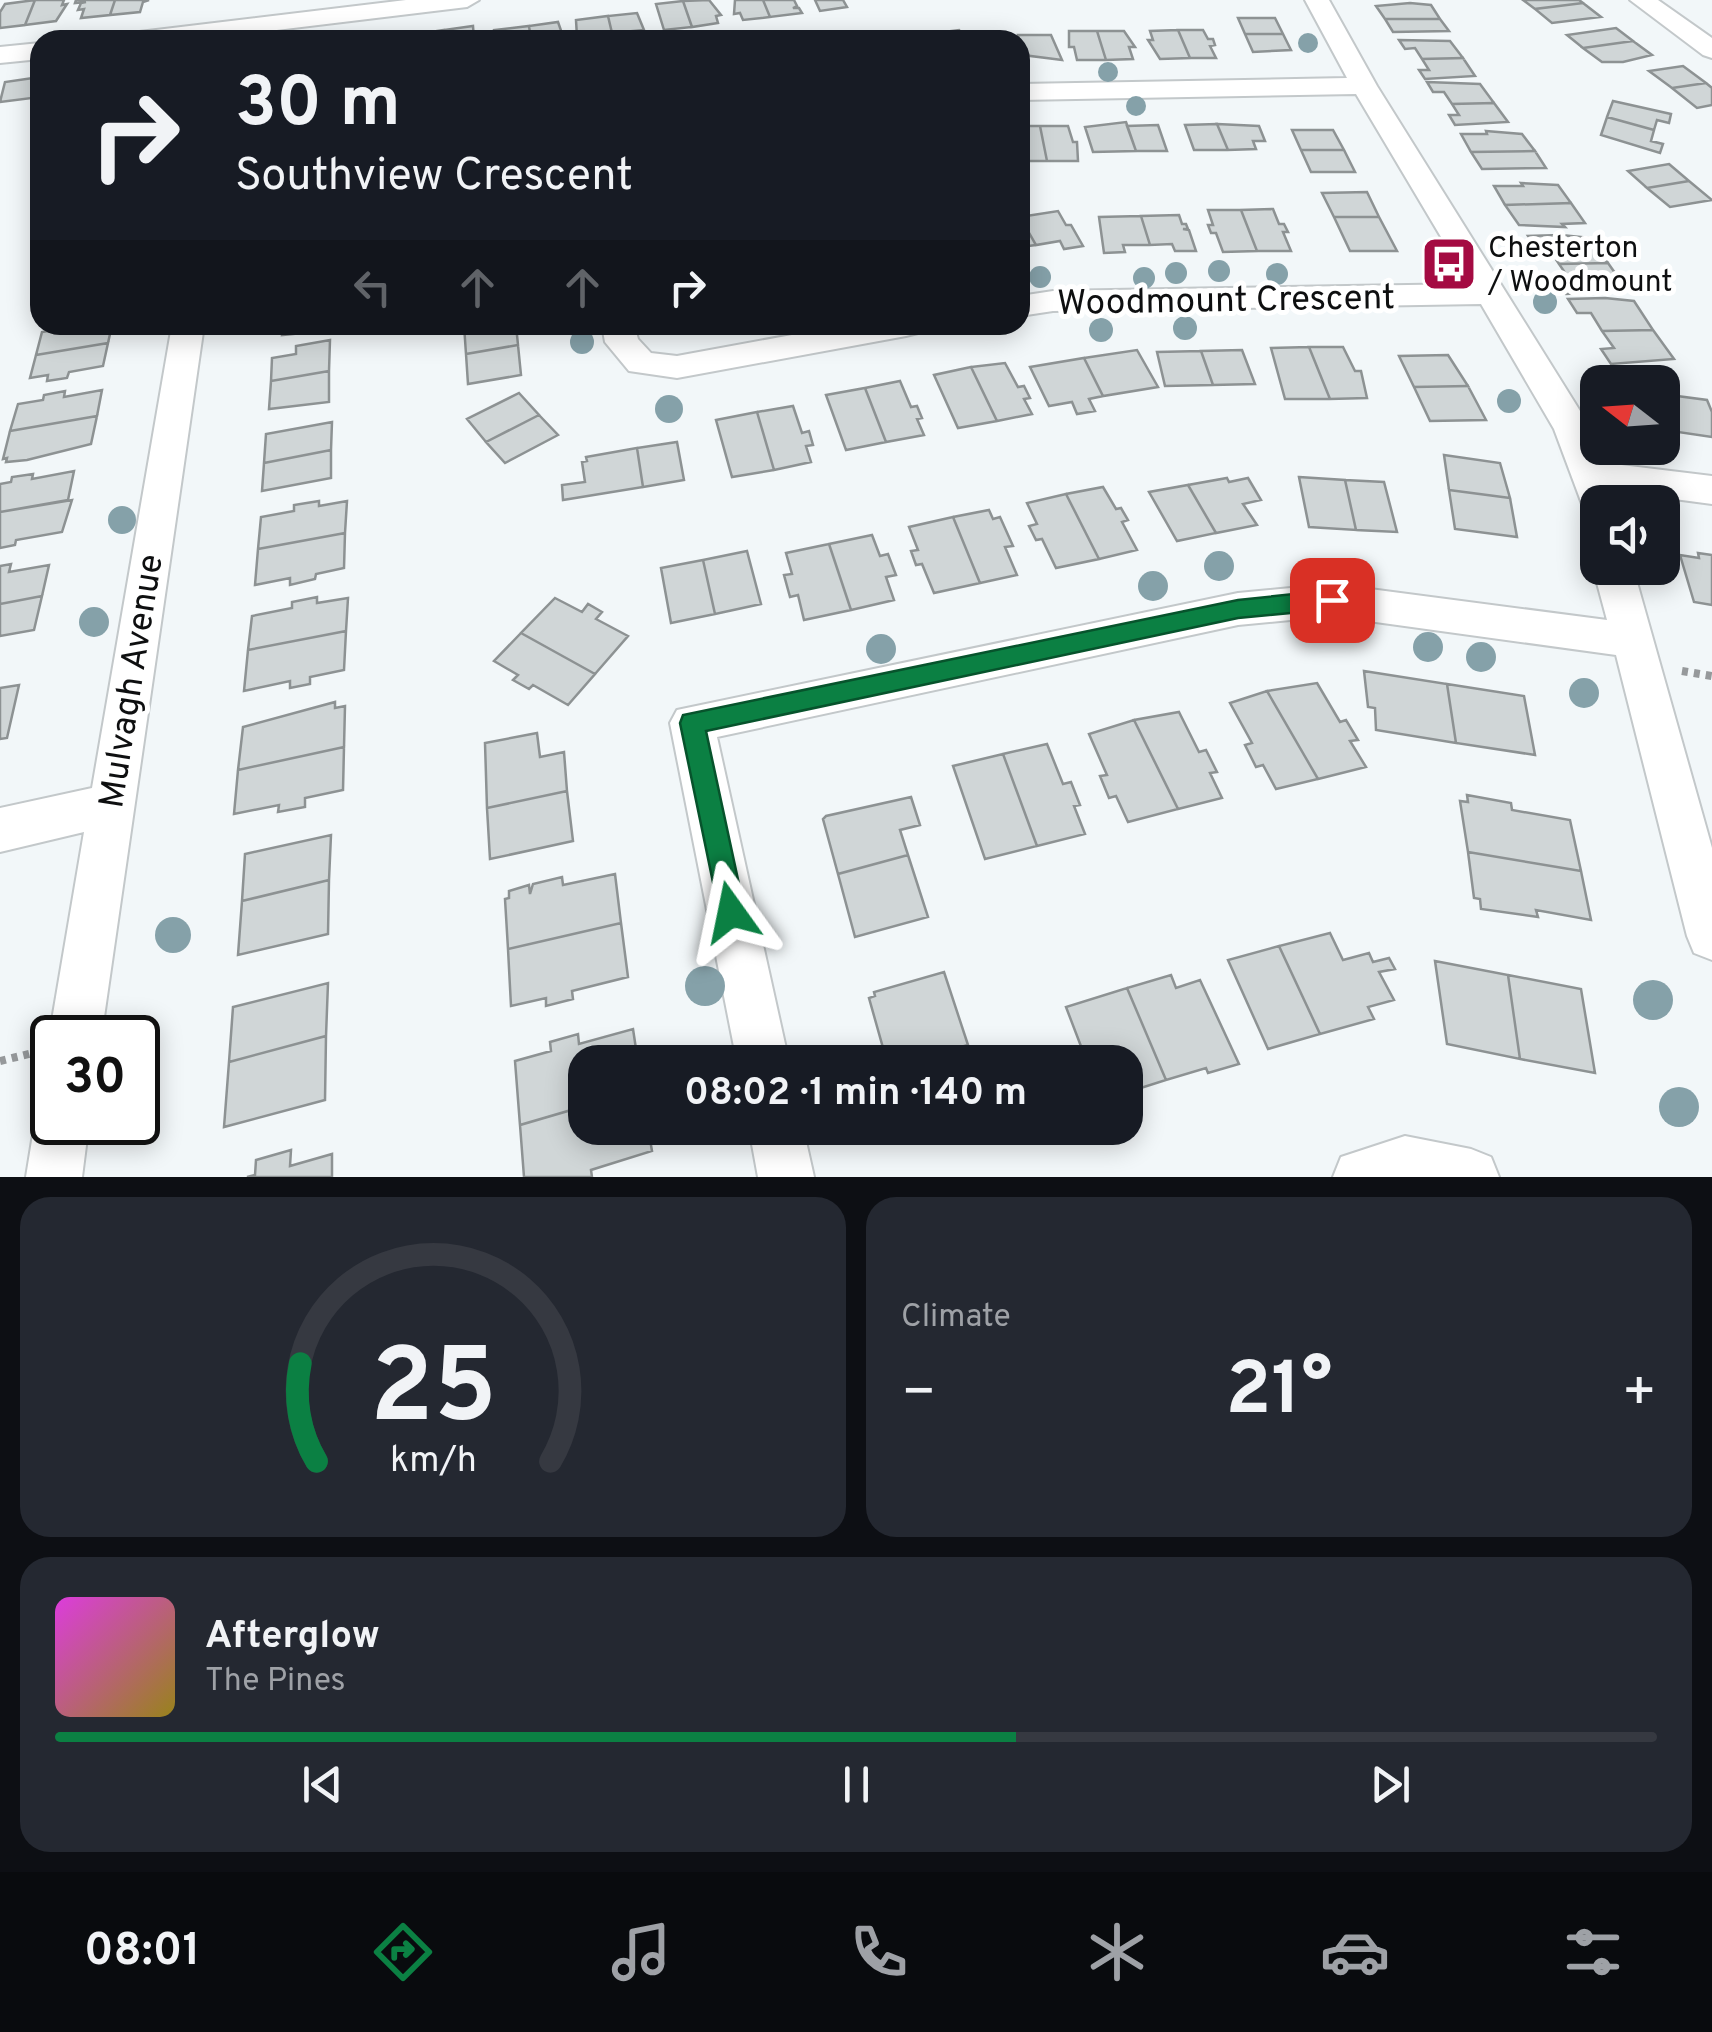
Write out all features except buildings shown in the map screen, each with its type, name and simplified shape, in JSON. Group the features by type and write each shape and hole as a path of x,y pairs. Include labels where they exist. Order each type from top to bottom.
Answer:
{"street":[{"path":"262,30 467,0"},
{"path":"1317,0 1364,86 1572,428 1593,485"},
{"path":"1642,0 1712,50"},
{"path":"0,55 30,51"},
{"path":"1030,92 1364,86"},
{"name":"Woodmount Crescent","path":"1030,304 1492,294"},
{"name":"Mulvagh Avenue","path":"66,1015 110,805 186,335"},
{"path":"620,335 641,363 677,366 850,335"},
{"path":"1680,490 1712,490"},
{"path":"1618,585 1712,936"},
{"path":"758,1045 692,723 1238,609 1332,600 1630,640"},
{"path":"0,830 110,805"},
{"path":"54,1177 59,1145"},
{"path":"779,1145 786,1177"},
{"path":"1361,1177 1405,1164 1471,1177"}],"path":[{"path":"0,1061 30,1052"}],"place":[{"name":"Chesterton / Woodmount","path":"1449,264"}],"route":[{"path":"731,912 692,723 1238,609 1332,600"}]}
